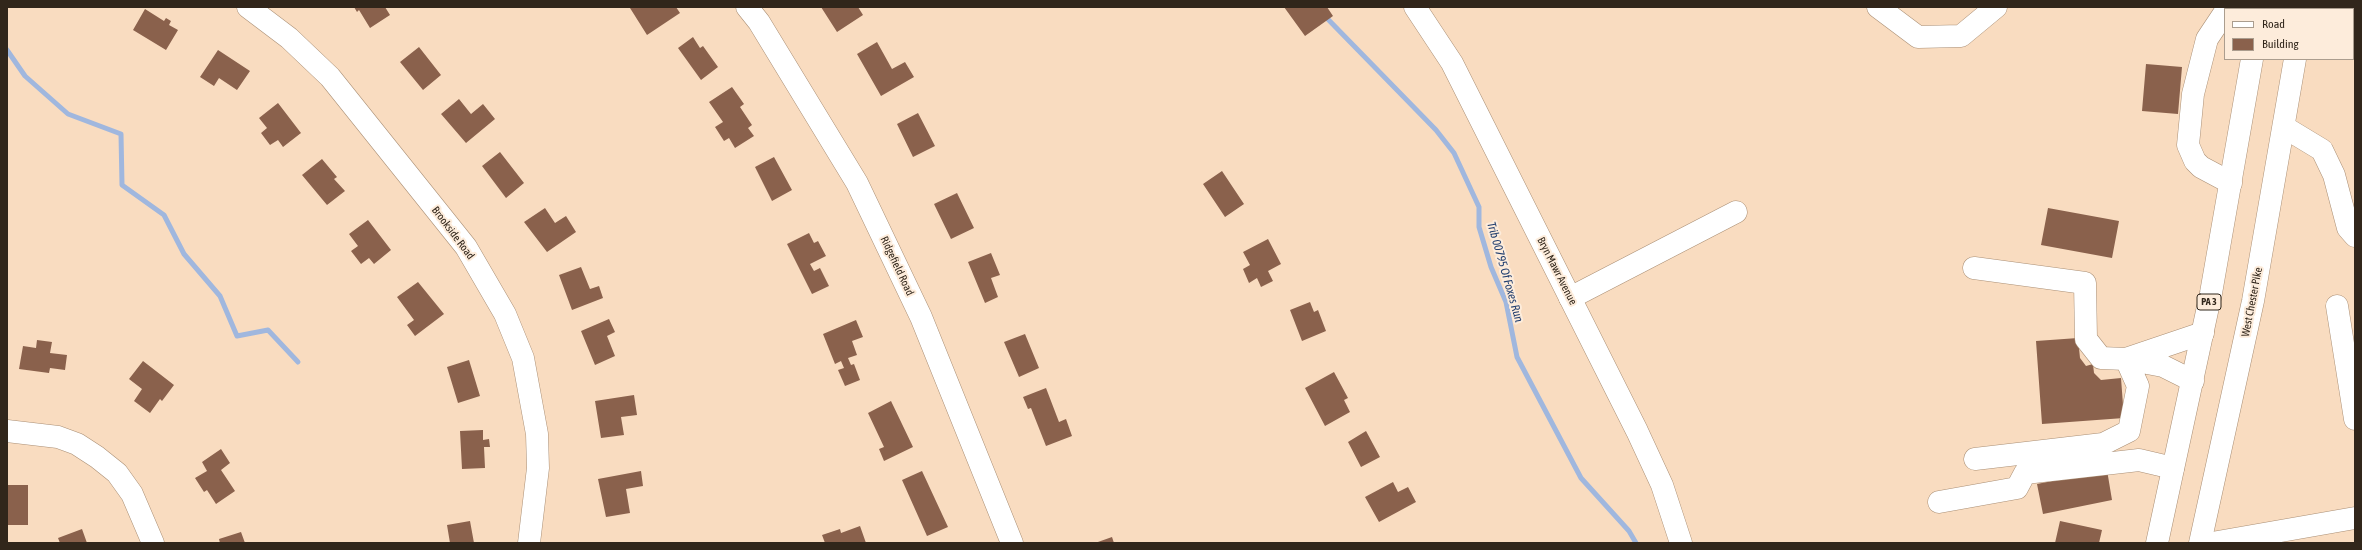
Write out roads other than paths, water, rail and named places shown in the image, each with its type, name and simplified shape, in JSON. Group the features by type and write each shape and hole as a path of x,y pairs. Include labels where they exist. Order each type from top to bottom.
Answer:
{"main road":[{"name":"Brookside Road","path":"248,7 289,38 330,77 466,247 505,314 523,358 537,434 538,468 529,543"},
{"name":"Ridgefield Road","path":"747,7 759,22 858,182 921,317 1012,543"},
{"name":"Bryn Mawr Avenue","path":"1415,7 1452,63 1650,457 1662,485 1681,543"},
{"path":"1878,7 1918,37 1961,36 1996,7"},
{"path":"2224,14 2207,39 2193,94 2188,146 2195,161 2200,167 2231,183"},
{"name":"PA 3","path":"2157,543 2203,332 2231,183 2252,60"},
{"name":"West Chester Pike","path":"2200,543 2253,302 2295,60"},
{"path":"2284,126 2322,150 2334,175 2348,228 2355,236"},
{"path":"1570,298 1736,212"},
{"path":"1974,268 2085,283 2086,339 2102,358 2126,358 2163,366 2193,381"},
{"path":"2337,306 2355,419"},
{"path":"2126,358 2203,332"},
{"path":"1975,459 2104,444 2129,431 2138,386 2126,358"},
{"path":"7,431 58,437 77,444 102,461 117,473 132,494 153,543"},
{"path":"1939,502 2017,488 2025,473 2139,460 2174,468"},
{"path":"2212,543 2355,518"}],"waterway":[{"name":"Trib 00795 Of Foxes Run","path":"1316,7 1436,130 1454,153 1479,207 1479,227 1491,267 1506,302 1517,357 1581,478 1629,531 1636,543"},
{"path":"7,50 25,76 68,114 121,134 122,185 164,215 184,254 220,296 237,336 268,330 298,362"}]}
